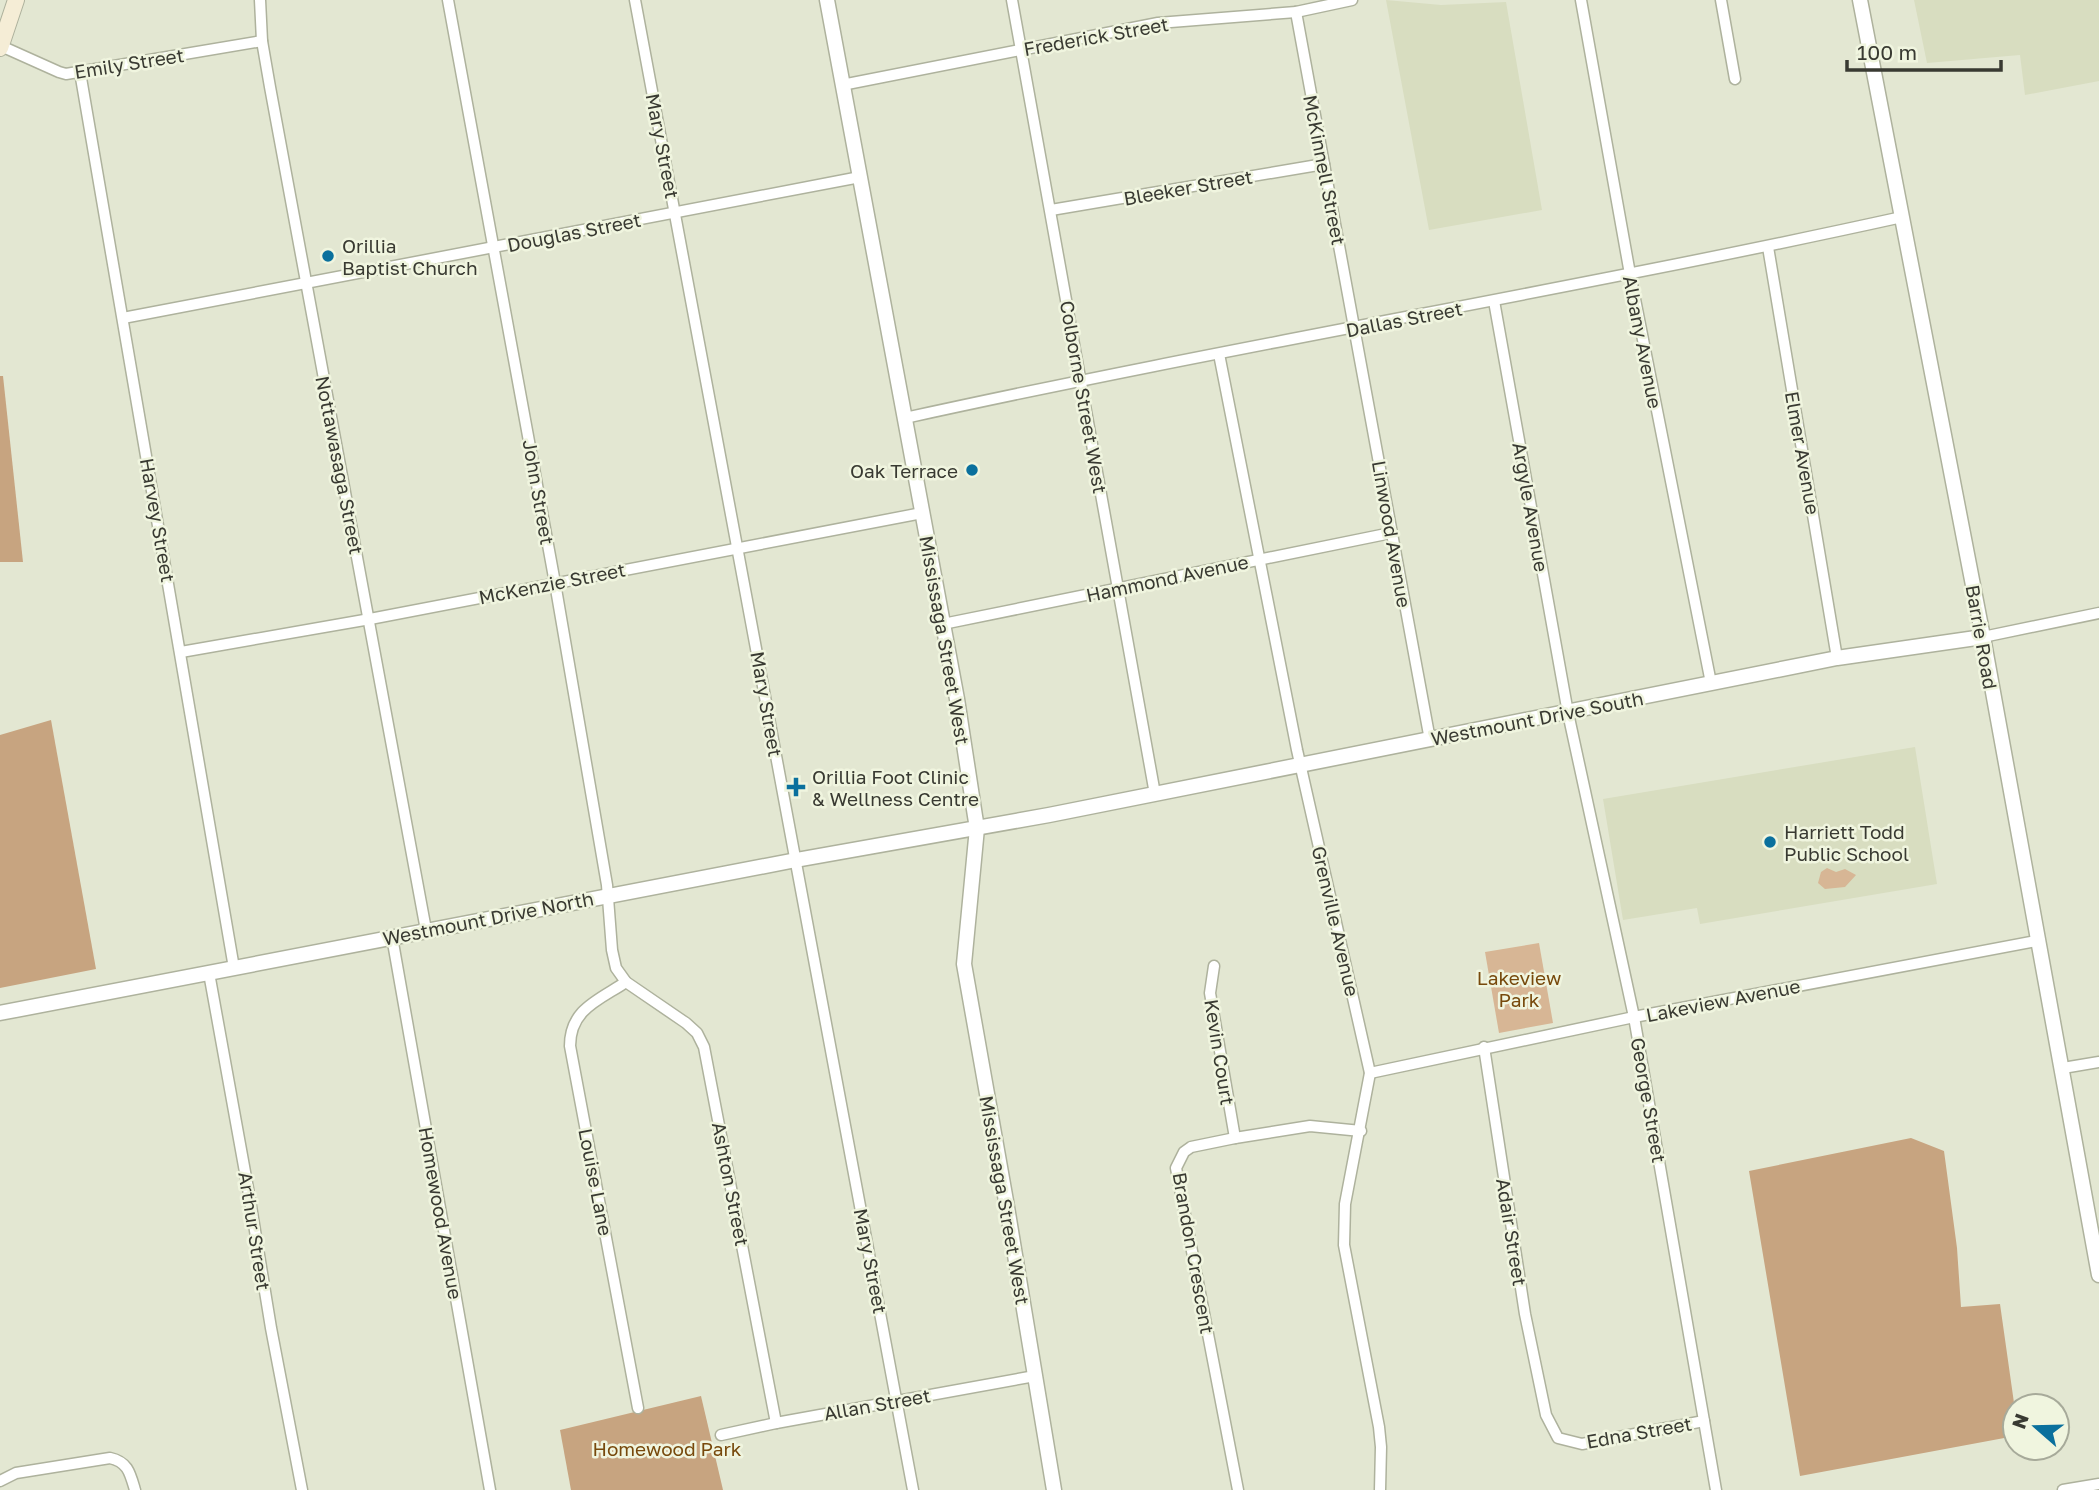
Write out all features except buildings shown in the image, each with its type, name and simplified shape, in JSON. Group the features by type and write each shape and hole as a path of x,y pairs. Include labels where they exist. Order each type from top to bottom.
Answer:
{"main road":[{"path":"0,47 16,0"}],"street":[{"name":"Nottawasaga Street","path":"260,0 262,41 426,930"},
{"name":"John Street","path":"448,0 555,583 608,895 612,950 617,968 626,982"},
{"name":"Mary Street","path":"635,0 913,1490"},
{"name":"Mississaga Street West","path":"827,0 943,624 976,828 964,964 1055,1490"},
{"name":"Colborne Street West","path":"1012,0 1155,794"},
{"name":"Frederick Street","path":"842,85 1158,23 1296,12 1352,0"},
{"name":"Albany Avenue","path":"1581,0 1630,274 1711,683"},
{"path":"1721,0 1735,79"},
{"name":"Barrie Road","path":"1860,0 1983,636 2036,941 2063,1068 2099,1275"},
{"name":"McKinnell Street","path":"1296,12 1355,328"},
{"name":"Emily Street","path":"0,47 58,72 80,72 262,41"},
{"name":"Harvey Street","path":"80,72 234,968"},
{"name":"Bleeker Street","path":"1051,210 1324,164"},
{"name":"Douglas Street","path":"123,318 860,177"},
{"name":"Dallas Street","path":"905,418 1768,247 1902,217"},
{"name":"Elmer Avenue","path":"1768,247 1837,659"},
{"name":"Argyle Avenue","path":"1494,301 1568,713"},
{"name":"Linwood Avenue","path":"1355,328 1430,740"},
{"name":"Grenville Avenue","path":"1219,354 1300,764 1370,1073 1345,1204 1344,1245 1379,1427 1380,1490"},
{"name":"McKenzie Street","path":"181,652 370,619 922,513"},
{"name":"Hammond Avenue","path":"943,624 1391,533"},
{"name":"Westmount Drive South","path":"976,828 1711,683 2099,613"},
{"name":"George Street","path":"1568,713 1634,1017 1716,1490"},
{"name":"Westmount Drive North","path":"0,1013 608,895 976,828"},
{"name":"Homewood Avenue","path":"392,937 491,1490"},
{"name":"Lakeview Avenue","path":"1370,1073 1634,1017 2036,941"},
{"name":"Kevin Court","path":"1214,966 1210,993 1235,1138"},
{"name":"Arthur Street","path":"209,973 302,1490"},
{"name":"Louise Lane","path":"626,982 580,1012 570,1033 570,1046 638,1408"},
{"name":"Ashton Street","path":"626,982 686,1023 704,1047 776,1423"},
{"name":"Adair Street","path":"1484,1047 1525,1314 1546,1415"},
{"path":"2063,1068 2099,1062"},
{"name":"Brandon Crescent","path":"1238,1490 1176,1168 1184,1152 1191,1147 1235,1138 1310,1126 1361,1131"},
{"name":"Allan Street","path":"721,1435 1035,1376"},
{"name":"Edna Street","path":"1546,1415 1558,1438 1582,1444 1704,1421"},
{"path":"4,1490 0,1481 16,1473 110,1458 120,1460 128,1466 135,1490"},
{"path":"2063,1490 2099,1483"}],"shaded area":[{"path":"1386,0 1441,5 1506,2 1542,210 1429,230"},
{"path":"1914,0 2099,0 2099,81 2025,95 2020,55 1927,63"},
{"name":"Harriett Todd Public School","path":"1915,747 1937,884 1700,924 1697,908 1623,920 1603,799"}],"green space":[{"path":"0,376 3,376 23,562 0,562"},
{"path":"51,720 96,969 0,988 0,735"},
{"path":"1827,868 1836,872 1845,869 1856,875 1845,887 1825,889 1818,883 1821,872"},
{"name":"Lakeview Park","path":"1539,943 1553,1023 1499,1033 1485,952"},
{"path":"1911,1138 1944,1151 1957,1248 1961,1307 2000,1304 2012,1392 2001,1392 2001,1439 1800,1476 1749,1171"},
{"name":"Homewood Park","path":"701,1396 723,1490 571,1490 560,1430"}],"place":[{"name":"Orillia Baptist Church","path":"328,256"},
{"name":"Oak Terrace","path":"972,470"},
{"name":"Orillia Foot Clinic & Wellness Centre","path":"796,787"},
{"name":"Harriett Todd Public School","path":"1770,842"}]}
